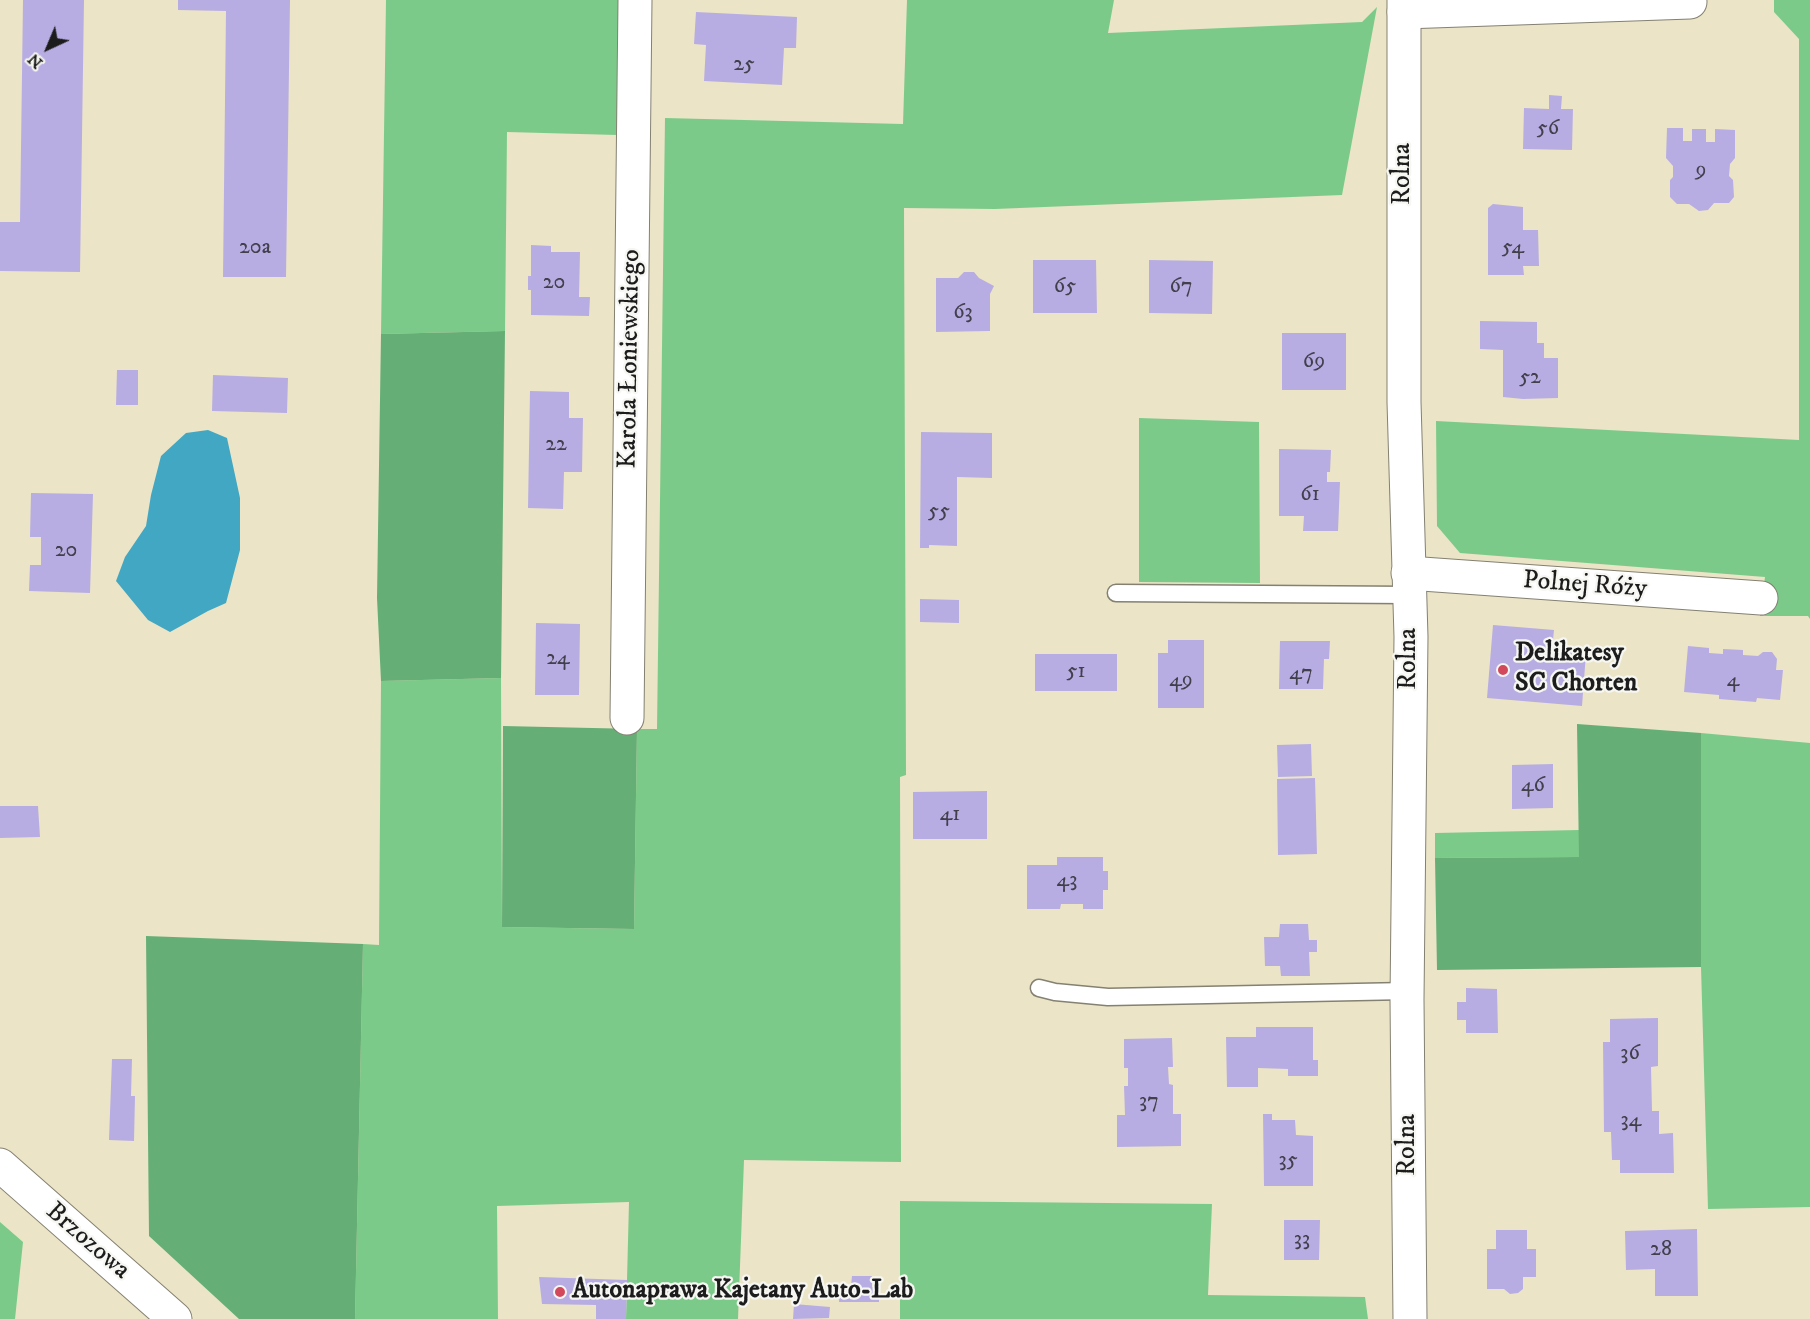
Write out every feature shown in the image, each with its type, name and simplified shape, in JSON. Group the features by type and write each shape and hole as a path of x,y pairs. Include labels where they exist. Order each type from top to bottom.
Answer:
{"street":[{"name":"Karola Łoniewskiego","path":"627,718 635,0"},
{"path":"1404,6 1690,2"},
{"name":"Rolna","path":"1404,6 1404,402 1411,637 1407,991 1410,1319"},
{"name":"Polnej Róży","path":"1409,584 1761,598"},
{"name":"Brzozowa","path":"0,1165 175,1319"}],"lane":[{"path":"1116,593 1409,584"},
{"path":"1039,988 1055,992 1107,997 1407,991"}],"green space":[{"path":"386,0 619,0 617,135 507,132 505,331 381,334"},
{"path":"907,0 1114,0 1108,33 1362,22 1377,7 1342,195 995,209 904,208 906,775 900,777 901,1162 744,1160 738,1319 626,1319 629,1202 497,1206 498,1319 355,1319 363,944 379,945 381,681 501,678 502,927 634,929 637,729 657,729 665,118 903,124"},
{"path":"1774,0 1810,0 1810,619 1808,616 1760,616 1765,577 1460,553 1437,526 1436,421 1799,440 1799,39 1774,12"},
{"path":"505,331 501,678 381,681 377,598 381,334"},
{"path":"1139,418 1259,422 1260,583 1139,582"},
{"path":"1577,724 1701,733 1701,967 1437,970 1435,858 1579,857"},
{"path":"503,726 637,729 634,929 502,927"},
{"path":"1701,733 1810,743 1810,1207 1708,1209 1701,967"},
{"path":"1579,830 1579,857 1435,858 1435,833"},
{"path":"146,936 363,944 355,1319 239,1319 149,1236"},
{"path":"900,1201 1212,1204 1208,1295 1365,1297 1368,1319 900,1319"},
{"path":"0,1222 23,1242 15,1319 0,1319"}],"water":[{"path":"208,430 227,438 240,498 240,550 226,603 170,632 148,620 116,581 125,557 146,526 161,456 186,433"}],"building":[{"path":"23,0 84,0 80,272 0,271 0,222 20,222"},
{"path":"178,0 290,0 286,277 223,277 226,11 178,10"},
{"path":"696,12 797,17 796,48 784,48 782,85 704,81 706,45 694,44"},
{"path":"1549,95 1562,96 1561,109 1573,109 1572,150 1523,149 1524,108 1549,109"},
{"path":"1667,128 1683,128 1683,141 1692,141 1692,129 1706,129 1706,142 1715,142 1715,129 1735,130 1735,158 1730,164 1729,176 1733,180 1734,197 1729,203 1714,203 1708,210 1699,211 1689,204 1677,204 1670,197 1673,166 1666,158"},
{"path":"1493,204 1523,207 1523,230 1538,230 1539,266 1523,266 1524,275 1488,275 1488,208"},
{"path":"531,245 551,246 551,252 580,252 579,297 590,297 589,316 531,315 531,290 528,290 528,276 531,276"},
{"path":"1033,260 1096,260 1097,313 1033,313"},
{"path":"1149,260 1213,261 1212,314 1149,313"},
{"path":"964,272 974,272 979,278 994,286 990,294 990,331 936,332 936,278 958,278"},
{"path":"1480,321 1537,322 1537,343 1544,343 1544,358 1558,358 1558,398 1503,397 1503,350 1480,349"},
{"path":"1282,333 1346,333 1346,390 1282,390"},
{"path":"117,370 138,370 138,405 116,405"},
{"path":"213,375 288,378 287,413 212,411"},
{"path":"530,391 569,392 569,418 583,418 582,472 564,472 563,509 528,508"},
{"path":"921,432 992,433 992,478 957,477 957,546 929,545 929,548 920,548"},
{"path":"1279,449 1331,450 1327,482 1340,482 1338,531 1303,531 1304,516 1279,516"},
{"path":"31,493 93,494 90,593 29,591 30,565 41,565 41,537 30,537"},
{"path":"920,599 959,600 959,623 920,622"},
{"path":"536,623 580,624 579,695 535,695"},
{"path":"1493,625 1554,630 1552,650 1586,653 1582,706 1487,698"},
{"path":"1168,640 1204,640 1204,708 1158,708 1158,653 1168,653"},
{"path":"1280,641 1330,641 1329,659 1324,659 1323,689 1279,689"},
{"path":"1688,646 1709,648 1709,653 1723,654 1723,649 1743,650 1743,655 1758,656 1763,652 1772,652 1777,659 1776,670 1783,670 1780,700 1757,698 1756,702 1719,699 1719,695 1684,692"},
{"path":"1035,654 1117,654 1117,691 1035,691"},
{"path":"1311,744 1312,776 1278,777 1277,745"},
{"path":"1553,764 1553,808 1512,809 1512,765"},
{"path":"1315,778 1317,854 1278,855 1277,779"},
{"path":"987,791 987,839 913,839 913,792"},
{"path":"0,806 38,806 40,837 0,838"},
{"path":"1057,857 1103,857 1103,871 1108,871 1108,890 1103,890 1103,909 1083,909 1083,904 1061,904 1060,909 1027,909 1027,865 1057,865"},
{"path":"1280,924 1308,924 1309,940 1317,940 1317,952 1309,952 1310,976 1281,976 1280,966 1265,966 1264,937 1279,937"},
{"path":"1466,988 1497,989 1498,1033 1466,1033 1466,1020 1457,1020 1457,1002 1466,1002"},
{"path":"1658,1018 1658,1066 1651,1067 1652,1111 1659,1111 1659,1134 1673,1133 1674,1173 1620,1173 1620,1160 1612,1160 1611,1132 1604,1132 1603,1042 1610,1042 1610,1019"},
{"path":"1256,1027 1313,1027 1313,1060 1318,1060 1318,1076 1288,1076 1288,1069 1258,1068 1258,1087 1227,1087 1226,1037 1256,1037"},
{"path":"1172,1038 1173,1067 1168,1067 1169,1084 1173,1085 1173,1114 1181,1114 1181,1146 1117,1147 1117,1115 1125,1115 1124,1086 1128,1086 1128,1068 1124,1068 1124,1039"},
{"path":"112,1059 132,1059 131,1096 135,1096 134,1141 109,1140"},
{"path":"1263,1114 1272,1114 1272,1120 1295,1120 1296,1135 1313,1136 1313,1186 1264,1186"},
{"path":"1284,1220 1320,1220 1319,1260 1284,1260"},
{"path":"1697,1229 1698,1296 1655,1296 1655,1269 1626,1270 1625,1231"},
{"path":"1496,1230 1527,1230 1527,1249 1536,1249 1536,1277 1523,1277 1523,1289 1518,1293 1510,1294 1504,1289 1487,1289 1487,1249 1496,1249"},
{"path":"852,1276 872,1276 872,1287 879,1287 879,1302 839,1302 840,1286 851,1286"},
{"path":"539,1277 627,1280 626,1319 596,1319 596,1305 542,1304"},
{"path":"794,1304 830,1307 829,1318 793,1319"}],"place":[{"name":"Delikatesy SC Chorten","path":"1503,670"},
{"name":"Autonaprawa Kajetany Auto-Lab","path":"560,1292"}]}
